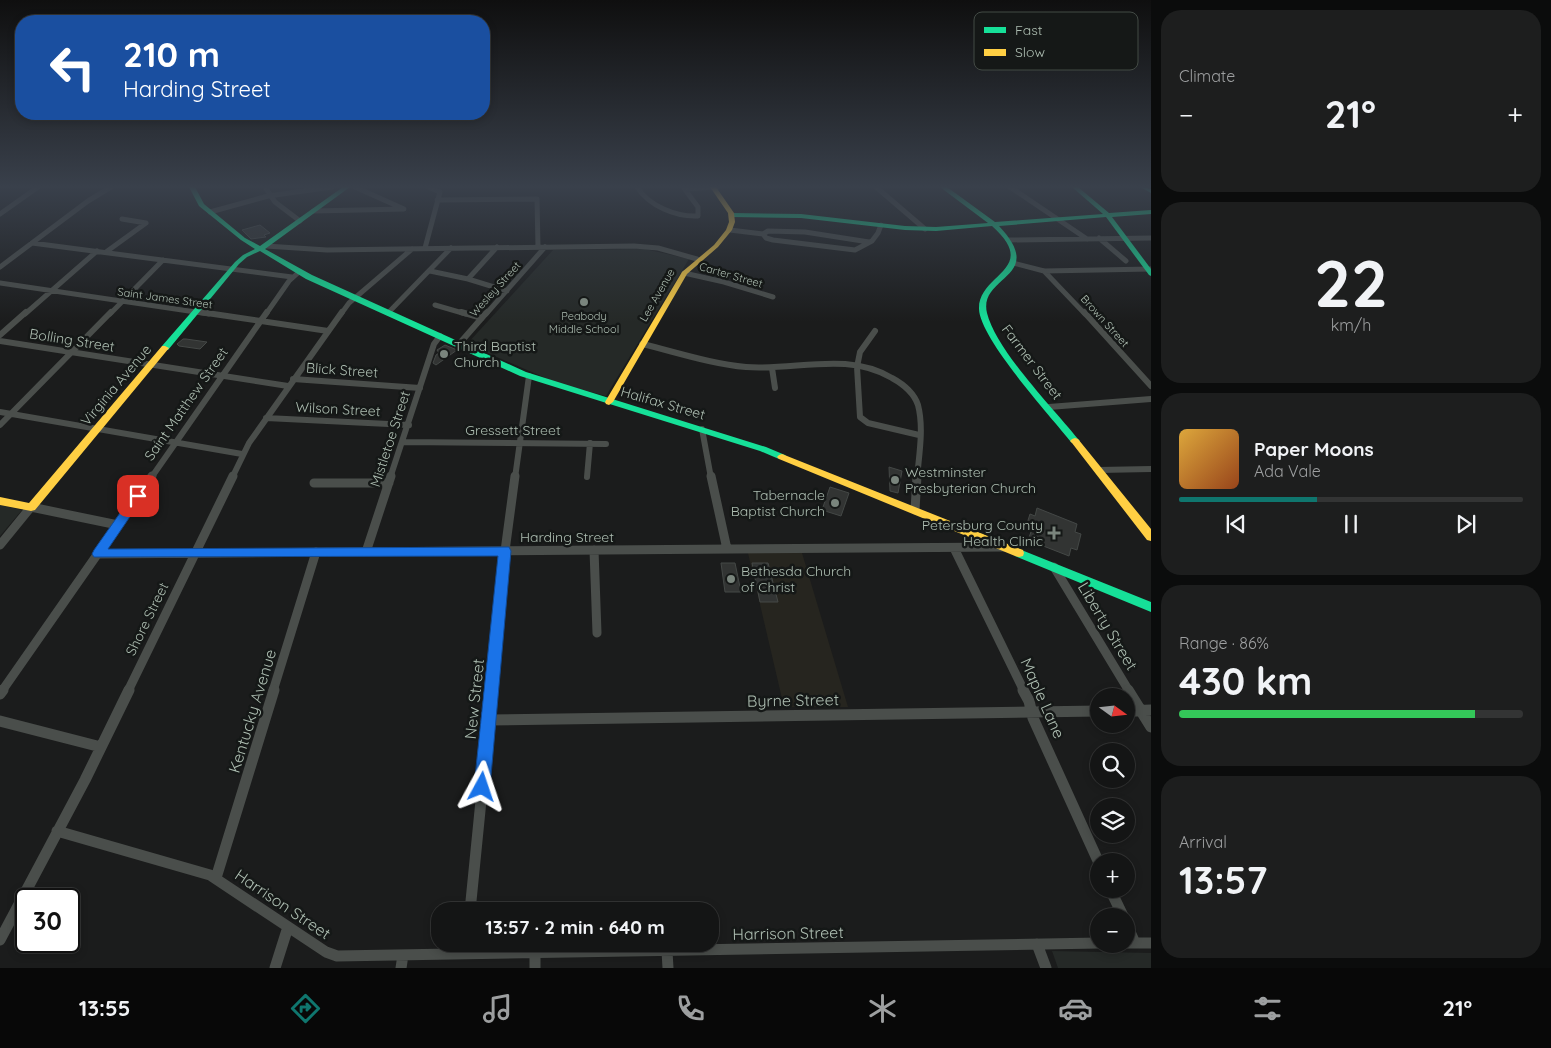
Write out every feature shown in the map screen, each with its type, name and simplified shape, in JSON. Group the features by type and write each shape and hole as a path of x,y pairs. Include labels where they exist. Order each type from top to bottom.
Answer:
{"street":[{"path":"0,267 47,232"},
{"path":"106,252 133,232"},
{"name":"Halifax Street","path":"239,232 296,275 355,298 529,376 763,449 1151,607"},
{"name":"Virginia Avenue","path":"0,545 231,269 245,256 262,248 284,232"},
{"path":"425,248 429,232"},
{"path":"538,232 538,247"},
{"name":"Lee Avenue","path":"609,402 684,273 728,232"},
{"path":"748,232 763,234 766,232"},
{"path":"807,232 838,235 869,242"},
{"path":"763,234 766,238 773,240 855,250 861,249 880,232"},
{"path":"1001,232 1014,249 1013,263 1044,271 1150,271"},
{"path":"1078,232 1087,238"},
{"path":"1120,232 1150,271"},
{"path":"1099,238 1126,261"},
{"path":"1008,240 1150,239"},
{"path":"32,243 231,269 296,275"},
{"path":"262,248 318,250 641,246 665,250 697,259"},
{"name":"Wesley Street","path":"458,344 545,247"},
{"path":"388,313 451,248"},
{"path":"468,280 497,248"},
{"name":"Shore Street","path":"0,940 101,748 196,554 242,454 288,386 349,303 412,249"},
{"path":"0,335 97,251"},
{"path":"0,425 163,260"},
{"name":"Farmer Street","path":"1013,263 986,292 983,304 984,317 994,335 1151,536"},
{"path":"430,271 507,291"},
{"name":"Brown Street","path":"1044,271 1151,386"},
{"name":"Carter Street","path":"684,273 724,282 773,297"},
{"name":"Saint Matthew Street","path":"0,694 260,321 296,275"},
{"name":"Saint James Street","path":"0,283 328,331"},
{"path":"435,305 482,318"},
{"path":"875,331 860,352 858,363 856,376 860,417 868,424 919,435"},
{"name":"Mistletoe Street","path":"366,552 434,346 440,336"},
{"name":"Bolling Street","path":"0,341 288,386"},
{"path":"642,344 731,364 772,368 832,361 858,363 876,368 890,376 910,391 919,409 915,510"},
{"path":"772,368 775,388"},
{"name":"New Street","path":"471,902 505,551 529,376"},
{"name":"Blick Street","path":"293,379 420,388"},
{"path":"1049,407 1151,399"},
{"path":"0,412 242,454"},
{"name":"Wilson Street","path":"266,418 408,425"},
{"path":"702,429 727,549"},
{"name":"Gressett Street","path":"403,442 606,444"},
{"path":"587,477 590,443"},
{"path":"1099,470 1151,469"},
{"path":"314,484 389,483"},
{"path":"0,501 118,525"},
{"name":"Harding Street","path":"98,554 1006,547"},
{"name":"Maple Lane","path":"954,548 982,603 1094,853"},
{"path":"594,550 597,633"},
{"name":"Kentucky Avenue","path":"216,878 316,552"},
{"name":"Liberty Street","path":"1054,567 1146,710 1151,727"},
{"name":"Byrne Street","path":"488,720 1090,711"},
{"path":"0,721 101,748"},
{"name":"Harrison Street","path":"58,831 216,878 326,952 337,956 403,955 431,952"},
{"path":"275,968 288,927"},
{"name":"Harrison Street","path":"719,950 1090,943"},
{"path":"1135,943 1151,943"},
{"path":"1037,944 1046,968"},
{"name":"Harrison Street","path":"521,952 600,952"},
{"path":"666,952 668,968"},
{"path":"535,953 535,968"},
{"path":"401,968 403,955"}],"shaded area":[{"name":"Peabody Middle School","path":"645,249 689,259 606,396 557,383 467,344 553,250"},
{"path":"0,505 22,510 0,536"},
{"path":"748,553 802,553 848,707 784,707"},
{"path":"1052,951 1151,953 1151,968 1058,968"}],"building":[{"path":"244,232 270,233 264,235 266,237 251,239"},
{"path":"183,339 207,342 200,349 179,346 177,344"},
{"name":"Third Baptist Church","path":"445,345 457,350 436,365 433,363 436,355 439,353 437,350"},
{"name":"Westminster Presbyterian Church","path":"889,467 902,471 898,493 890,491"},
{"name":"Tabernacle Baptist Church","path":"830,487 849,493 841,516 822,510"},
{"name":"Petersburg County Health Clinic","path":"1037,508 1077,524 1075,532 1081,534 1077,550 1071,548 1069,556 1028,540 1031,532 1025,530 1030,514 1035,516"},
{"name":"Bethesda Church of Christ","path":"721,563 735,563 741,592 725,592"},
{"path":"752,563 768,563 778,602 760,602"}],"traffic: fast":[{"path":"235,232 309,277 523,374 763,449 782,457"},
{"path":"165,348 237,263 245,256 266,246 285,232"},
{"path":"1001,232 1012,248 1014,261 987,294 983,311 987,324 1008,358 1075,441"},
{"path":"1120,232 1151,274"},
{"path":"1019,553 1151,607"}],"traffic: slow":[{"path":"609,402 684,273 716,246 727,232"},
{"path":"0,501 31,507 165,348"},
{"path":"1075,441 1151,537"},
{"path":"782,457 1019,553"}],"place":[{"name":"Peabody Middle School","path":"584,302"},
{"name":"Third Baptist Church","path":"444,354"},
{"name":"Westminster Presbyterian Church","path":"895,480"},
{"name":"Tabernacle Baptist Church","path":"835,503"},
{"name":"Petersburg County Health Clinic","path":"1054,533"},
{"name":"Bethesda Church of Christ","path":"731,579"}],"route":[{"path":"138,496 98,554 505,551 482,787"}]}
